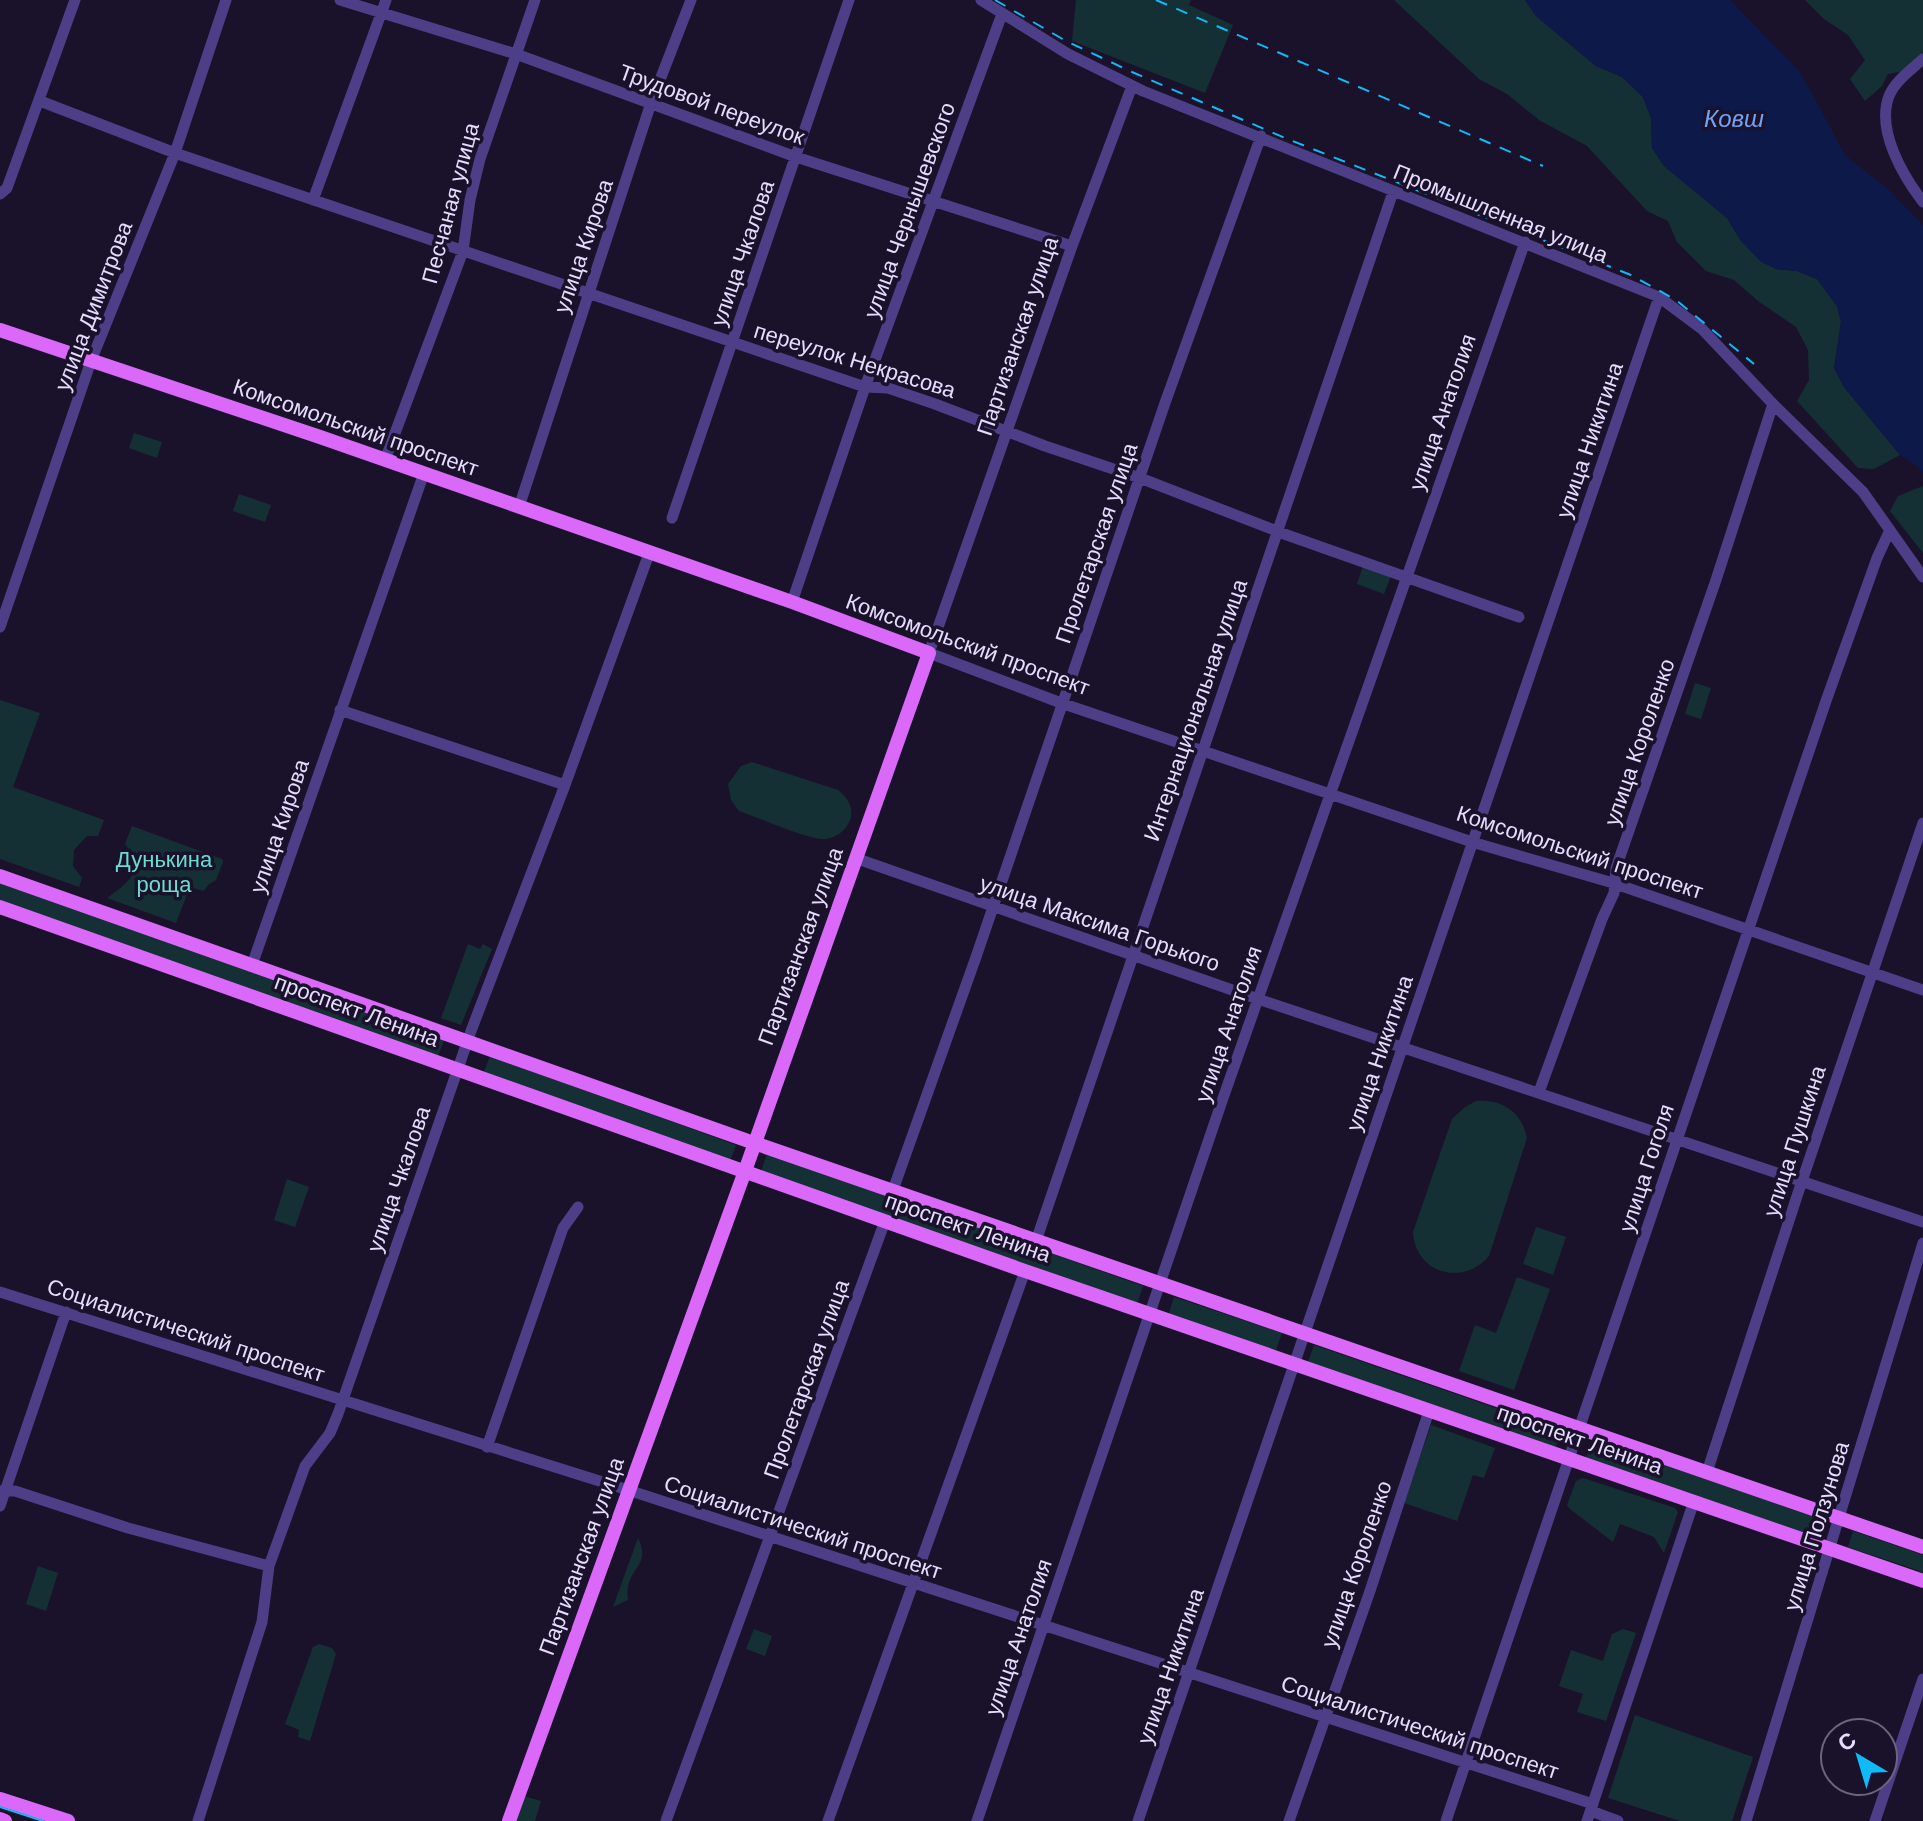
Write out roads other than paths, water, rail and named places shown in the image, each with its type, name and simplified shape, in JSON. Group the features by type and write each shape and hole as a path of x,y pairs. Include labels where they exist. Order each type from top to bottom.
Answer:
{"main road":[{"name":"Комсомольский проспект","path":"0,330 650,551 929,653"},
{"name":"Партизанская улица","path":"509,1821 929,653"},
{"name":"проспект Ленина","path":"0,876 754,1143 1036,1241 1162,1278 1306,1334 1923,1547"},
{"name":"проспект Ленина","path":"0,907 1025,1271 1923,1581"},
{"path":"0,1799 68,1821"}],"street":[{"path":"1,194 40,101 75,0"},
{"name":"улица Димитрова","path":"0,627 91,361 175,153 226,0"},
{"name":"Трудовой переулок","path":"340,0 516,54 796,157 1072,246"},
{"path":"313,200 386,0"},
{"name":"Песчаная улица","path":"385,460 463,251 480,159 535,0"},
{"name":"улица Кирова","path":"519,507 651,103 691,0"},
{"name":"улица Чкалова","path":"672,518 849,0"},
{"name":"Промышленная улица","path":"981,0 1068,54 1132,86 1659,297 1702,329 1863,492 1923,577"},
{"name":"улица Чернышевского","path":"792,602 865,387 1002,14"},
{"path":"1923,59 1889,96 1886,114 1893,149 1923,202"},
{"name":"Партизанская улица","path":"929,653 1072,246 1132,86"},
{"name":"переулок Некрасова","path":"40,101 175,153 732,343 865,387 888,388 1519,617"},
{"name":"Пролетарская улица","path":"893,1190 1261,136"},
{"name":"Интернациональная улица","path":"1036,1241 1393,192"},
{"name":"улица Анатолия","path":"977,1821 1149,1313 1525,242"},
{"name":"улица Никитина","path":"1138,1821 1659,297"},
{"name":"улица Короленко","path":"1539,1092 1614,893 1613,883 1773,404"},
{"name":"улица Кирова","path":"252,965 424,473"},
{"name":"улица Гоголя","path":"1446,1821 1826,701 1890,530"},
{"name":"улица Чкалова","path":"198,1821 262,1622 269,1566 305,1466 330,1433 467,1042 650,551"},
{"name":"Комсомольский проспект","path":"929,653 1061,703 1472,842 1613,883 1923,990"},
{"path":"340,710 565,785"},
{"name":"улица Пушкина","path":"1707,1472 1923,823"},
{"name":"улица Максима Горького","path":"855,858 1258,999 1923,1222"},
{"path":"487,1447 563,1228 578,1207"},
{"name":"Пролетарская улица","path":"666,1821 885,1221"},
{"name":"улица Ползунова","path":"1746,1821 1923,1243"},
{"path":"828,1821 1025,1271"},
{"name":"Социалистический проспект","path":"0,1292 628,1490 912,1585 1466,1762 1618,1821"},
{"path":"0,1506 66,1312"},
{"name":"улица Короленко","path":"1289,1821 1429,1411"},
{"path":"3,1491 15,1491 128,1528 269,1566"},
{"path":"1590,1812 1694,1501"},
{"path":"1875,1821 1923,1679"}],"water":[{"name":"Ковш","path":"1525,0 1730,0 1801,73 1845,155 1889,190 1923,225 1923,473 1900,455 1844,387 1834,368 1841,322 1837,306 1817,279 1761,262 1741,241 1727,218 1664,166 1652,148 1651,118 1643,97 1622,77 1596,66 1536,16"}],"tram line":[{"path":"0,1807 43,1821"}],"railway":[{"path":"995,0 1066,41 1132,72 1285,138 1631,275 1676,300 1754,364"},
{"path":"1156,0 1543,166"}],"park label":[{"name":"Дунькина роща","path":"164,872"}]}
